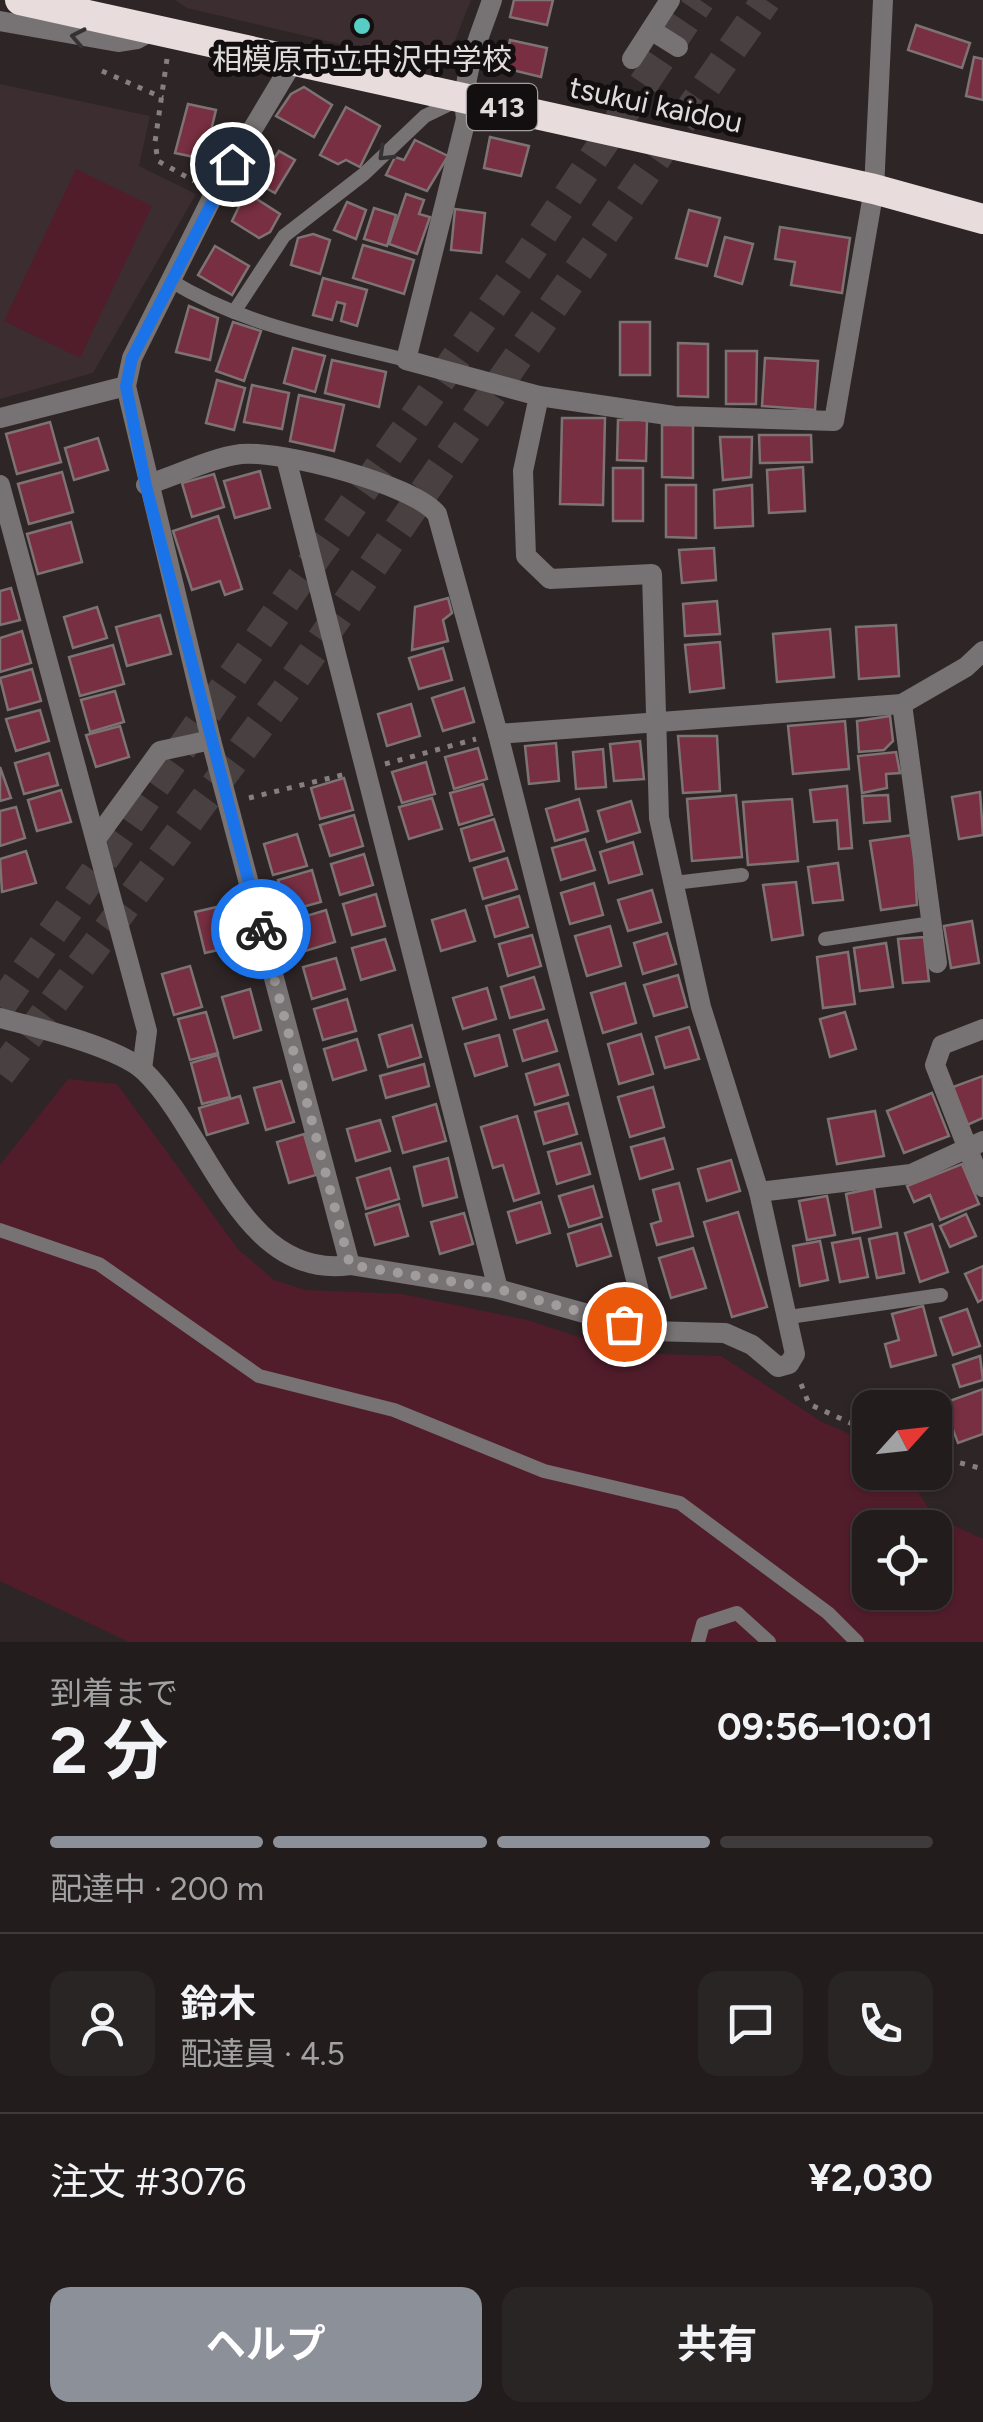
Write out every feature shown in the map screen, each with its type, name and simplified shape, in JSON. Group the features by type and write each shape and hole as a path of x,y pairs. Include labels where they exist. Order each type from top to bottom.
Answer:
{"highway":[{"name":"tsukui kaidou","path":"20,0 161,40 294,60 874,189 983,219"}],"street":[{"path":"492,0 463,98 466,119 406,360 540,396 674,416 834,421 874,189 883,0"},
{"path":"632,59 670,0"},
{"path":"0,21 118,42 161,40"},
{"path":"651,30 678,47"},
{"path":"294,60 216,192 132,358 126,386 146,486 350,1265"},
{"path":"0,418 126,386"},
{"path":"0,1018 66,1036 142,1069 220,1181 276,1247 313,1268 350,1265 498,1289 650,1331 736,1336 778,1367 789,1364 795,1354 789,1318 759,1192 701,1007 659,818 652,574 550,579 526,556 524,470 540,396"},
{"path":"146,486 240,454 286,458 393,488 428,503 436,514 498,734 650,1331"},
{"path":"286,458 498,1289"},
{"path":"0,485 147,1030 142,1069"},
{"path":"498,734 902,704 966,667 983,651"},
{"path":"902,704 937,963"},
{"path":"96,839 160,751 211,740"},
{"path":"983,1030 942,1046 935,1065 975,1145 983,1187"},
{"path":"759,1192 911,1174 975,1145"}],"lane":[{"path":"234,312 284,236 364,174 425,116 463,98"},
{"path":"170,282 267,325 406,360"},
{"path":"674,882 742,875"},
{"path":"825,939 932,923"},
{"path":"0,1230 99,1264 259,1376 394,1410 544,1472 680,1502 828,1613 857,1642"},
{"path":"789,1318 941,1294"},
{"path":"698,1642 703,1624 736,1613 769,1642"}],"path":[{"path":"161,40 163,98 155,142 158,161 205,186"},
{"path":"102,70 163,98"},
{"path":"800,1382 809,1404 852,1424"},
{"path":"952,1461 983,1469"}],"shaded area":[{"name":"相模原市立中沢中学校","path":"175,0 471,0 454,43 437,56 416,62 187,8"},
{"path":"0,84 150,116 139,166 196,194 93,373 0,399"},
{"path":"76,169 152,206 80,358 4,321"},
{"path":"68,1079 117,1084 238,1249 274,1280 306,1290 402,1294 527,1320 628,1353 721,1356 822,1422 852,1435 852,1490 917,1490 929,1510 852,1510 852,1610 952,1610 952,1525 983,1539 983,1642 129,1642 0,1581 0,1165"}],"building":[{"path":"514,0 553,0 547,25 510,17"},
{"path":"916,25 970,43 962,68 908,50"},
{"path":"510,40 547,48 541,77 504,68"},
{"path":"974,57 983,59 983,100 966,96"},
{"path":"304,87 332,105 314,137 276,116 291,94"},
{"path":"188,104 216,110 204,159 175,153"},
{"path":"346,107 380,126 360,167 346,160 338,164 320,155"},
{"path":"490,137 529,146 521,176 484,168"},
{"path":"415,140 448,156 427,191 386,175 395,157 404,160"},
{"path":"262,150 275,157 279,151 295,160 275,193 248,178"},
{"path":"246,192 280,214 270,232 259,238 232,221"},
{"path":"406,194 424,200 419,214 430,217 417,254 389,244"},
{"path":"347,202 366,210 356,239 334,230"},
{"path":"374,208 396,215 387,246 364,239"},
{"path":"455,209 485,213 481,253 451,250"},
{"path":"689,210 720,218 707,266 676,258"},
{"path":"780,227 850,238 842,293 791,285 795,262 775,259"},
{"path":"313,234 330,240 320,274 291,265 298,238"},
{"path":"725,237 753,244 742,284 715,276"},
{"path":"363,245 414,260 404,294 353,278"},
{"path":"215,246 249,266 232,295 198,275"},
{"path":"323,278 367,290 357,326 341,321 345,304 337,302 332,320 313,315"},
{"path":"189,306 218,318 210,360 176,352"},
{"path":"233,322 261,331 244,381 216,371"},
{"path":"620,322 650,322 650,375 620,375"},
{"path":"678,343 708,344 708,397 678,396"},
{"path":"293,348 325,356 315,392 284,383"},
{"path":"726,351 757,351 756,404 726,404"},
{"path":"765,358 818,361 815,410 762,406"},
{"path":"332,360 386,372 379,407 325,393"},
{"path":"217,380 245,388 234,430 206,423"},
{"path":"252,385 289,393 282,429 244,422"},
{"path":"299,395 344,405 334,451 290,441"},
{"path":"562,418 605,418 603,505 560,504"},
{"path":"618,420 647,420 646,461 617,460"},
{"path":"50,422 61,462 17,474 6,434"},
{"path":"662,425 693,425 693,478 662,477"},
{"path":"759,435 811,435 812,462 760,463"},
{"path":"720,437 752,437 751,477 723,480"},
{"path":"98,438 108,470 74,480 65,448"},
{"path":"803,467 805,511 769,513 767,470"},
{"path":"613,468 643,468 643,521 613,521"},
{"path":"260,471 270,508 235,518 224,481"},
{"path":"62,472 73,512 29,524 18,484"},
{"path":"214,474 224,507 192,517 182,483"},
{"path":"666,485 696,485 696,538 666,537"},
{"path":"752,485 753,526 715,528 714,490"},
{"path":"218,516 242,589 225,595 220,581 192,590 173,531"},
{"path":"71,522 82,562 38,574 27,534"},
{"path":"714,548 716,580 682,583 679,550"},
{"path":"11,588 20,620 0,625 0,591"},
{"path":"448,598 452,613 443,620 448,641 412,650 415,607"},
{"path":"717,601 720,634 685,636 683,604"},
{"path":"97,607 107,638 73,648 64,617"},
{"path":"160,615 171,654 127,666 116,627"},
{"path":"896,625 899,676 859,679 856,627"},
{"path":"830,629 834,677 777,682 773,634"},
{"path":"22,631 31,663 0,672 0,638"},
{"path":"720,642 724,688 690,692 685,645"},
{"path":"113,645 124,684 80,696 69,657"},
{"path":"443,648 452,680 419,689 409,658"},
{"path":"32,669 41,701 8,710 0,678"},
{"path":"464,688 474,722 443,731 432,698"},
{"path":"115,691 124,722 90,732 81,700"},
{"path":"411,704 420,736 387,746 378,714"},
{"path":"40,710 49,741 16,751 6,719"},
{"path":"890,716 893,741 884,750 859,752 857,721"},
{"path":"845,721 849,769 793,774 788,726"},
{"path":"120,726 129,757 96,767 86,735"},
{"path":"678,736 717,736 720,791 683,793"},
{"path":"640,741 644,779 614,781 610,744"},
{"path":"556,743 559,781 529,784 525,746"},
{"path":"478,748 487,779 454,789 445,757"},
{"path":"603,749 606,787 576,789 573,752"},
{"path":"896,752 900,773 886,774 887,788 862,793 858,756"},
{"path":"49,753 58,785 24,794 15,763"},
{"path":"426,762 435,794 402,803 392,772"},
{"path":"0,767 11,798 0,801"},
{"path":"344,778 353,810 320,819 311,788"},
{"path":"483,784 492,815 459,825 450,793"},
{"path":"847,786 852,848 839,849 837,820 814,822 810,790"},
{"path":"61,790 71,822 37,831 28,800"},
{"path":"980,792 983,835 959,839 952,797"},
{"path":"736,795 742,857 692,861 687,799"},
{"path":"888,795 890,821 864,823 862,796"},
{"path":"432,798 442,829 409,839 399,807"},
{"path":"579,799 588,831 555,841 546,809"},
{"path":"792,799 798,861 748,865 743,802"},
{"path":"631,801 640,832 607,842 598,811"},
{"path":"16,807 25,838 0,846 0,811"},
{"path":"354,815 363,846 330,856 320,825"},
{"path":"494,819 504,851 470,861 461,829"},
{"path":"297,834 307,866 273,875 264,844"},
{"path":"913,835 917,905 881,910 870,841"},
{"path":"585,839 595,870 561,880 552,848"},
{"path":"633,842 642,874 609,883 600,852"},
{"path":"26,851 36,883 2,892 0,859"},
{"path":"364,854 373,885 340,895 331,864"},
{"path":"507,858 517,889 483,899 474,868"},
{"path":"838,863 843,900 813,903 808,867"},
{"path":"312,870 321,902 288,911 278,880"},
{"path":"796,882 803,935 772,940 763,885"},
{"path":"594,883 603,915 570,924 561,893"},
{"path":"652,890 661,922 628,931 618,900"},
{"path":"376,894 385,926 352,935 343,904"},
{"path":"519,896 528,927 495,937 486,906"},
{"path":"234,903 244,944 205,953 195,912"},
{"path":"326,910 335,942 302,952 293,920"},
{"path":"465,910 475,941 441,951 432,920"},
{"path":"972,921 979,963 951,968 944,926"},
{"path":"610,926 621,966 587,976 575,936"},
{"path":"667,933 676,964 643,974 634,943"},
{"path":"532,935 541,966 508,976 499,944"},
{"path":"924,937 929,981 903,983 898,939"},
{"path":"385,939 395,970 361,980 352,948"},
{"path":"886,943 893,987 860,991 854,948"},
{"path":"848,952 855,1004 823,1008 817,957"},
{"path":"336,958 345,989 312,999 303,967"},
{"path":"190,966 202,1007 174,1015 162,974"},
{"path":"678,975 687,1007 654,1016 644,985"},
{"path":"534,977 544,1009 510,1018 501,987"},
{"path":"625,983 636,1023 603,1033 591,993"},
{"path":"487,988 496,1019 463,1029 453,998"},
{"path":"250,989 261,1030 234,1038 222,997"},
{"path":"347,999 356,1031 323,1040 314,1009"},
{"path":"206,1012 218,1053 190,1060 178,1019"},
{"path":"845,1012 856,1049 830,1057 820,1019"},
{"path":"547,1020 557,1051 523,1061 514,1030"},
{"path":"412,1025 421,1057 388,1067 379,1035"},
{"path":"689,1027 699,1059 665,1068 656,1037"},
{"path":"641,1034 653,1074 619,1084 608,1044"},
{"path":"499,1035 507,1066 475,1076 465,1044"},
{"path":"357,1039 366,1070 333,1080 324,1049"},
{"path":"218,1055 230,1097 202,1104 191,1063"},
{"path":"424,1064 429,1086 386,1098 380,1076"},
{"path":"559,1064 568,1095 535,1105 526,1074"},
{"path":"983,1076 983,1118 967,1125 953,1087"},
{"path":"281,1081 294,1122 266,1130 254,1088"},
{"path":"653,1087 664,1127 630,1137 618,1097"},
{"path":"932,1093 949,1136 904,1153 887,1111"},
{"path":"240,1096 248,1123 207,1135 199,1108"},
{"path":"568,1103 577,1134 544,1144 535,1112"},
{"path":"436,1104 446,1141 403,1153 393,1117"},
{"path":"875,1111 884,1156 837,1164 828,1119"},
{"path":"517,1116 539,1193 514,1201 503,1165 493,1168 481,1127"},
{"path":"380,1120 390,1151 356,1161 347,1129"},
{"path":"304,1134 316,1175 289,1183 277,1142"},
{"path":"664,1138 673,1169 640,1179 631,1147"},
{"path":"581,1143 590,1174 557,1184 548,1152"},
{"path":"448,1158 457,1197 423,1206 414,1167"},
{"path":"731,1160 740,1191 707,1201 698,1169"},
{"path":"962,1164 979,1204 940,1220 930,1195 914,1202 907,1186"},
{"path":"390,1168 399,1199 366,1209 357,1178"},
{"path":"679,1183 693,1236 657,1245 651,1224 661,1221 653,1190"},
{"path":"593,1186 602,1217 569,1227 559,1196"},
{"path":"874,1188 881,1227 853,1233 846,1194"},
{"path":"827,1196 835,1235 807,1240 799,1201"},
{"path":"541,1202 550,1233 517,1243 508,1212"},
{"path":"399,1204 408,1236 375,1245 366,1214"},
{"path":"738,1212 767,1307 732,1317 704,1222"},
{"path":"464,1213 473,1244 440,1254 431,1222"},
{"path":"966,1214 976,1236 950,1247 940,1226"},
{"path":"601,1224 611,1256 577,1266 568,1234"},
{"path":"932,1224 948,1272 920,1282 905,1233"},
{"path":"897,1233 904,1273 877,1278 869,1239"},
{"path":"860,1238 868,1277 840,1282 832,1243"},
{"path":"820,1241 828,1280 800,1286 793,1246"},
{"path":"693,1248 706,1288 671,1298 659,1258"},
{"path":"983,1266 983,1299 978,1302 965,1274"},
{"path":"923,1306 936,1355 891,1367 885,1344 899,1340 892,1314"},
{"path":"967,1309 980,1346 953,1355 940,1318"},
{"path":"980,1356 983,1380 960,1387 953,1365"},
{"path":"983,1389 983,1434 958,1443 952,1427 952,1400"}],"tunnel":[{"path":"0,1007 524,261 700,0"},
{"path":"0,1074 290,685 766,0"}],"way so far":[{"path":"261,929 350,1265 498,1289 624,1324"}],"place":[{"name":"相模原市立中沢中学校","path":"362,26"}],"route":[{"path":"232,164 132,358 126,386 146,486 261,929"}]}
